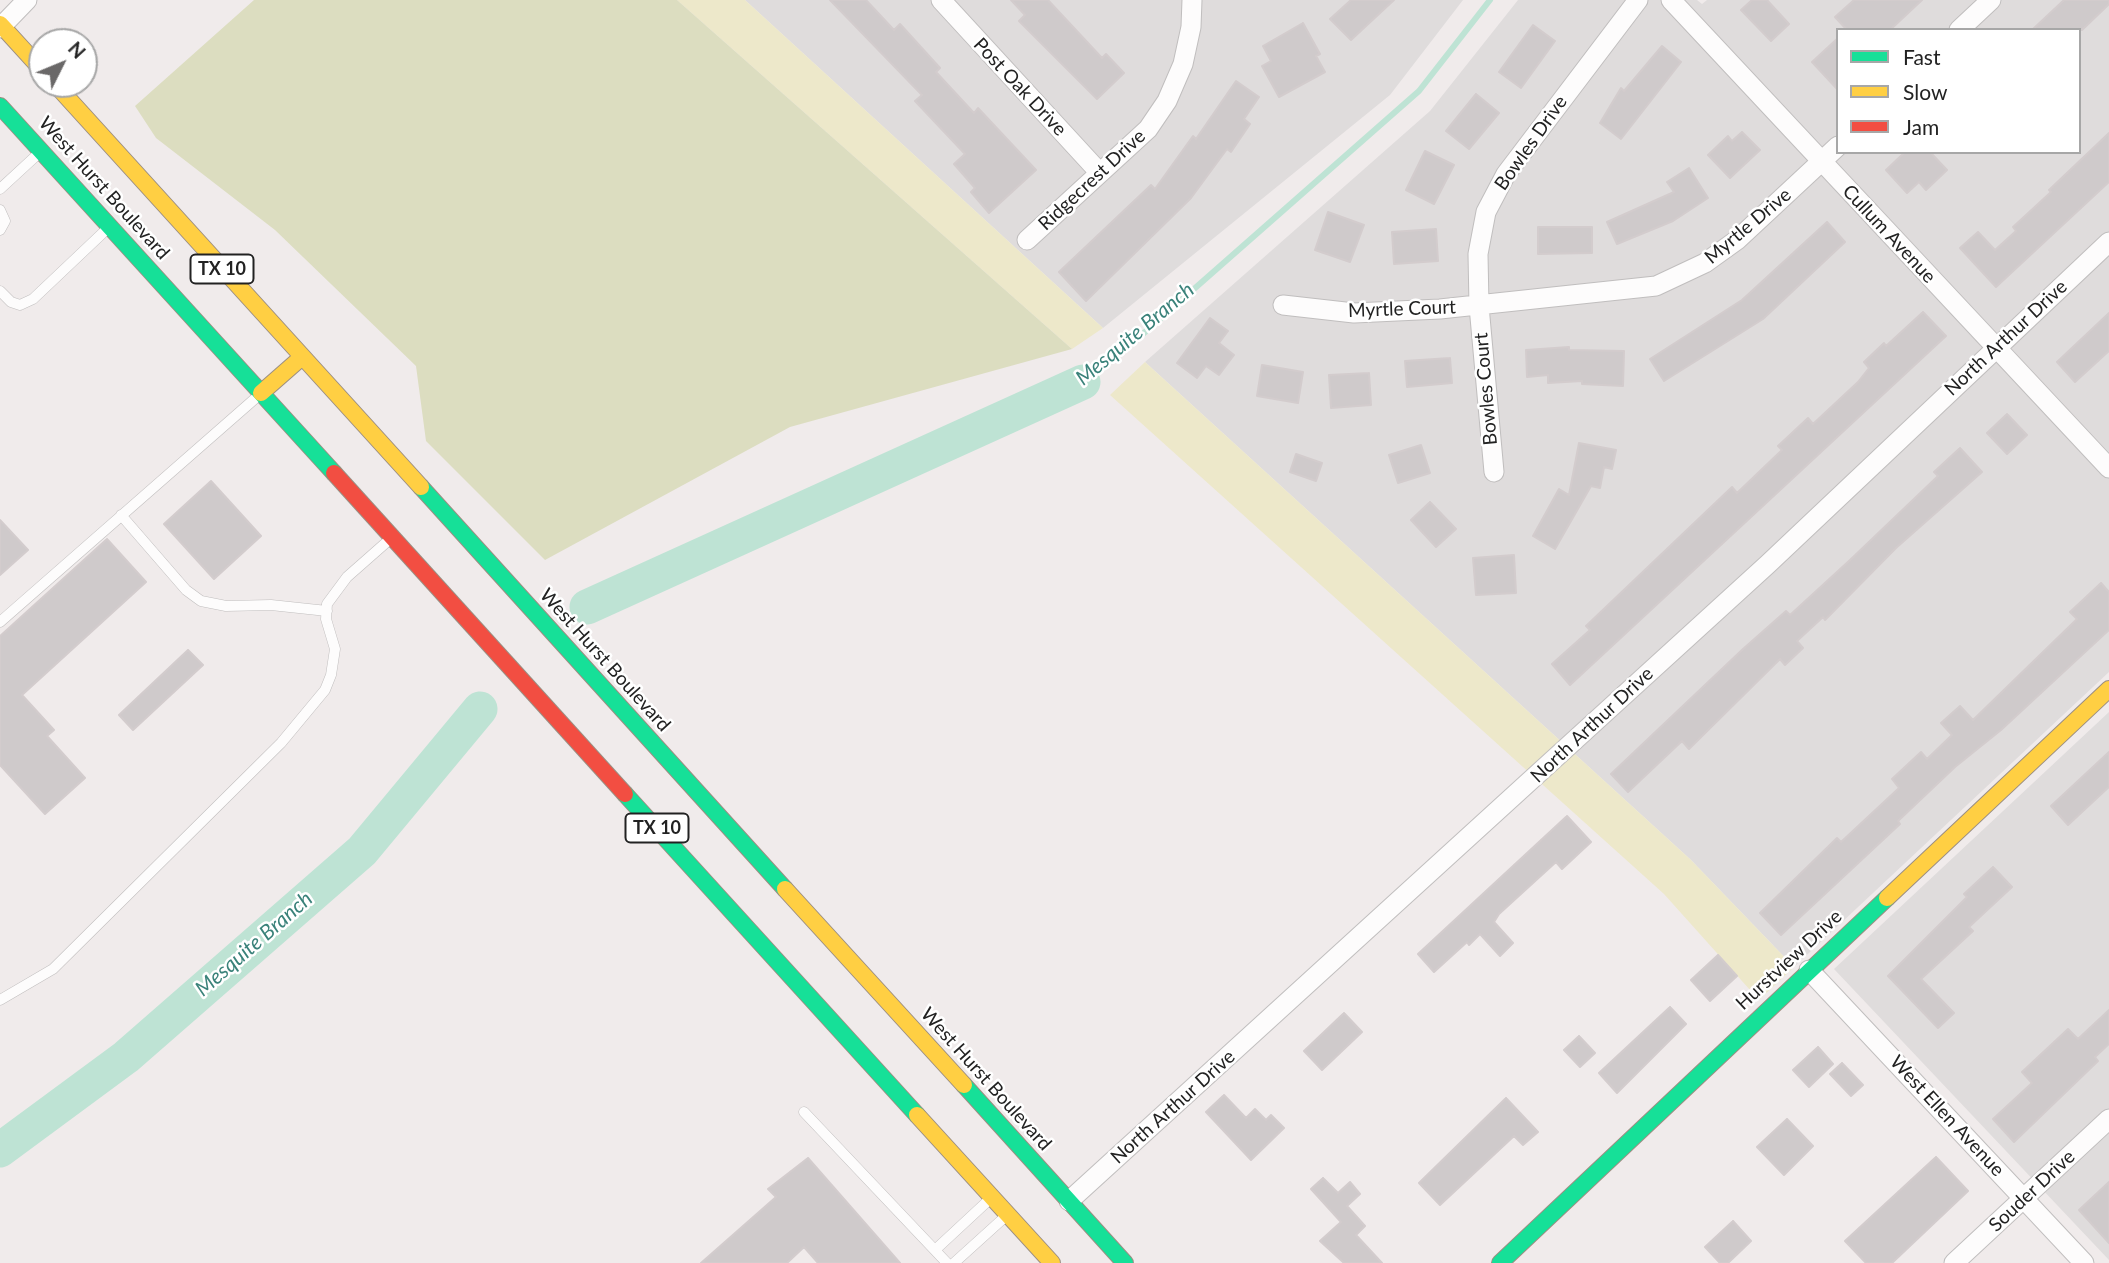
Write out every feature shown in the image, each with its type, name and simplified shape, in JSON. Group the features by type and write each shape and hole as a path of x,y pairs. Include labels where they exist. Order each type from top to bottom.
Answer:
{"main road":[{"path":"0,25 28,55"},
{"name":"West Hurst Boulevard","path":"68,98 1125,1263"},
{"name":"West Hurst Boulevard","path":"0,106 1052,1263"},
{"path":"261,393 302,357"},
{"name":"Hurstview Drive","path":"1500,1263 2109,689"}],"street":[{"path":"0,25 27,0"},
{"name":"Post Oak Drive","path":"941,0 1100,173"},
{"name":"Ridgecrest Drive","path":"1027,240 1148,130 1167,101 1183,64 1191,27 1192,0"},
{"name":"Bowles Drive","path":"1479,306 1478,254 1486,212 1506,174 1638,0"},
{"name":"Cullum Avenue","path":"1671,0 2109,468"},
{"path":"1961,28 1991,0"},
{"name":"Myrtle Drive","path":"1479,306 1633,290 1682,275 1705,264 1737,240 1836,148"},
{"name":"North Arthur Drive","path":"1069,1201 1608,711 2109,242"},
{"name":"Myrtle Court","path":"1283,305 1354,313 1479,306"},
{"name":"Bowles Court","path":"1479,306 1493,472"},
{"name":"West Ellen Avenue","path":"1810,970 2084,1263"},
{"name":"Souder Drive","path":"1954,1263 2109,1119"}],"lane":[{"path":"0,189 41,151"},
{"path":"0,210 5,221 0,230"},
{"path":"0,291 11,302 20,306 33,299 110,226"},
{"path":"0,622 261,393"},
{"path":"121,515 186,590 201,601 226,606 271,605 327,611"},
{"path":"0,1000 53,969 290,732 325,690 331,675 335,649 327,604 347,577 392,537"},
{"path":"804,1112 947,1263"},
{"path":"935,1250 992,1197"},
{"path":"954,1263 1008,1214"}],"shaded area":[{"path":"677,0 745,0 1103,328 1072,349"},
{"path":"745,0 1463,0 1390,95 1103,328"},
{"path":"1518,0 1697,0 1702,4 1707,0 2109,0 2109,672 1794,967 1691,860 1145,362 1430,111"},
{"path":"1145,362 1691,860 1794,967 1759,1000 1664,894 1110,395"},
{"path":"2109,712 2109,1260 1834,969"}],"green space":[{"path":"254,0 677,0 1072,349 790,427 545,560 426,441 416,366 275,230 156,138 135,106"}],"building":[{"path":"830,0 866,0 894,30 900,24 940,68 936,72 974,113 978,108 1036,170 989,213 971,192 975,188 954,164 965,154 915,101 922,95"},
{"path":"1011,0 1048,0 1102,58 1106,54 1124,73 1097,99 1019,21 1025,15"},
{"path":"1351,0 1394,0 1351,40 1330,19"},
{"path":"1752,0 1767,0 1789,24 1771,41 1741,10"},
{"path":"1854,0 1922,0 1892,28 1845,28 1835,17"},
{"path":"2064,0 2109,0 2109,4 2082,30 2034,28"},
{"path":"1303,23 1320,54 1316,56 1325,72 1279,97 1262,66 1271,61 1263,46"},
{"path":"1533,25 1555,41 1521,88 1499,72"},
{"path":"1836,40 1836,88 1812,62"},
{"path":"1662,46 1681,62 1621,139 1600,123 1621,88 1624,91"},
{"path":"1236,81 1259,97 1244,119 1250,124 1231,152 1227,149 1191,198 1086,301 1059,272 1151,185 1155,189 1193,136 1196,139"},
{"path":"1476,94 1499,113 1469,149 1446,131"},
{"path":"1742,132 1760,150 1730,178 1708,155 1728,136 1732,141"},
{"path":"2109,133 2109,182 1996,287 1960,248 1978,232 1995,250 2016,231 2013,227 2051,192 2049,190"},
{"path":"1425,151 1454,165 1434,204 1406,190"},
{"path":"1903,154 1932,154 1947,170 1926,190 1919,182 1907,193 1886,170"},
{"path":"1689,168 1708,198 1673,221 1617,244 1607,222 1674,192 1667,182"},
{"path":"1328,212 1364,225 1350,262 1315,250"},
{"path":"1827,222 1845,242 1763,319 1664,381 1650,359 1742,300"},
{"path":"1538,227 1592,227 1592,253 1538,254"},
{"path":"1436,229 1438,261 1394,264 1392,232"},
{"path":"1923,312 1946,336 1570,685 1552,664 1590,630 1586,626 1732,487 1737,493 1782,450 1778,446 1808,418 1813,424 1858,382 1869,368 1864,362"},
{"path":"2109,313 2109,351 2075,382 2057,362"},
{"path":"1210,318 1228,331 1219,343 1234,355 1219,375 1206,366 1197,378 1177,363"},
{"path":"1569,347 1569,350 1624,351 1623,386 1582,384 1582,381 1548,383 1548,375 1527,377 1526,350"},
{"path":"1450,358 1452,383 1407,387 1405,361"},
{"path":"1262,365 1303,372 1298,403 1257,396"},
{"path":"1369,373 1371,405 1331,408 1329,375"},
{"path":"2007,414 2027,435 2007,454 1987,433"},
{"path":"1579,443 1616,450 1612,469 1604,467 1600,488 1591,486 1555,549 1533,536 1559,489 1569,495"},
{"path":"1421,445 1430,473 1398,483 1389,455"},
{"path":"1960,448 1982,472 1896,548 1825,620 1823,617 1797,641 1803,648 1785,665 1780,659 1689,749 1682,741 1628,792 1611,774 1743,649 1786,611 1790,615 1850,560 1938,476 1934,472"},
{"path":"1296,454 1322,463 1316,481 1290,472"},
{"path":"211,481 261,536 214,579 164,524"},
{"path":"1430,502 1456,529 1436,547 1411,520"},
{"path":"0,520 28,550 0,575"},
{"path":"107,539 146,582 22,695 54,730 47,736 85,778 45,814 0,765 0,636"},
{"path":"1514,555 1516,593 1476,595 1473,558"},
{"path":"2101,583 2109,592 2109,630 2001,730 1955,767 1898,821 1900,824 1781,935 1760,913 1837,838 1841,842 1899,788 1892,779 1921,752 1927,759 1952,735 1941,723 1960,706 1973,720 2077,619 2070,612"},
{"path":"188,650 203,665 133,730 119,715"},
{"path":"2109,752 2109,787 2068,825 2051,806"},
{"path":"1567,816 1591,842 1562,869 1556,862 1499,914 1494,922 1513,943 1500,956 1480,934 1469,945 1467,942 1434,972 1418,954"},
{"path":"1993,867 2012,887 1969,927 1973,931 1921,979 1954,1013 1938,1028 1888,976 1967,897 1964,894"},
{"path":"1718,955 1737,976 1710,1001 1691,980"},
{"path":"1670,1007 1686,1024 1617,1093 1599,1073"},
{"path":"2109,1010 2109,1044 2095,1057 2098,1061 2014,1142 1993,1119 2032,1083 2022,1072 2068,1029 2078,1039"},
{"path":"1344,1013 1362,1032 1322,1070 1304,1051"},
{"path":"1579,1036 1595,1053 1580,1067 1564,1050"},
{"path":"1818,1047 1833,1064 1809,1087 1793,1070"},
{"path":"1842,1063 1863,1085 1851,1096 1830,1074"},
{"path":"1224,1095 1246,1118 1255,1109 1266,1120 1271,1115 1284,1128 1251,1160 1206,1112"},
{"path":"1506,1098 1538,1132 1523,1145 1514,1136 1440,1205 1419,1183"},
{"path":"1787,1119 1813,1146 1784,1175 1757,1147"},
{"path":"1936,1157 1968,1191 1892,1263 1866,1263 1845,1241"},
{"path":"808,1158 900,1263 818,1263 804,1247 787,1263 701,1263 776,1197 768,1189"},
{"path":"1323,1178 1338,1193 1350,1182 1360,1194 1347,1206 1365,1226 1356,1235 1382,1263 1344,1263 1320,1241 1341,1222 1311,1189"},
{"path":"2109,1182 2109,1243 2079,1210"},
{"path":"1733,1221 1751,1241 1728,1263 1720,1263 1705,1247"}],"waterway":[{"name":"Mesquite Branch","path":"1083,382 1136,340 1419,91 1490,0"},
{"name":"Mesquite Branch","path":"587,607 1083,382"},
{"name":"Mesquite Branch","path":"0,1150 126,1057 362,851 480,709"}],"traffic: fast":[{"path":"0,106 334,473"},
{"path":"421,487 785,889"},
{"path":"625,794 917,1115"},
{"path":"1500,1263 1887,898"},
{"path":"964,1085 1125,1263"}],"traffic: slow":[{"path":"0,24 28,55"},
{"path":"68,98 421,487"},
{"path":"261,393 302,357"},
{"path":"1887,898 2109,689"},
{"path":"785,889 964,1085"},
{"path":"917,1115 1052,1263"}],"traffic: jam":[{"path":"334,473 625,794"}]}
